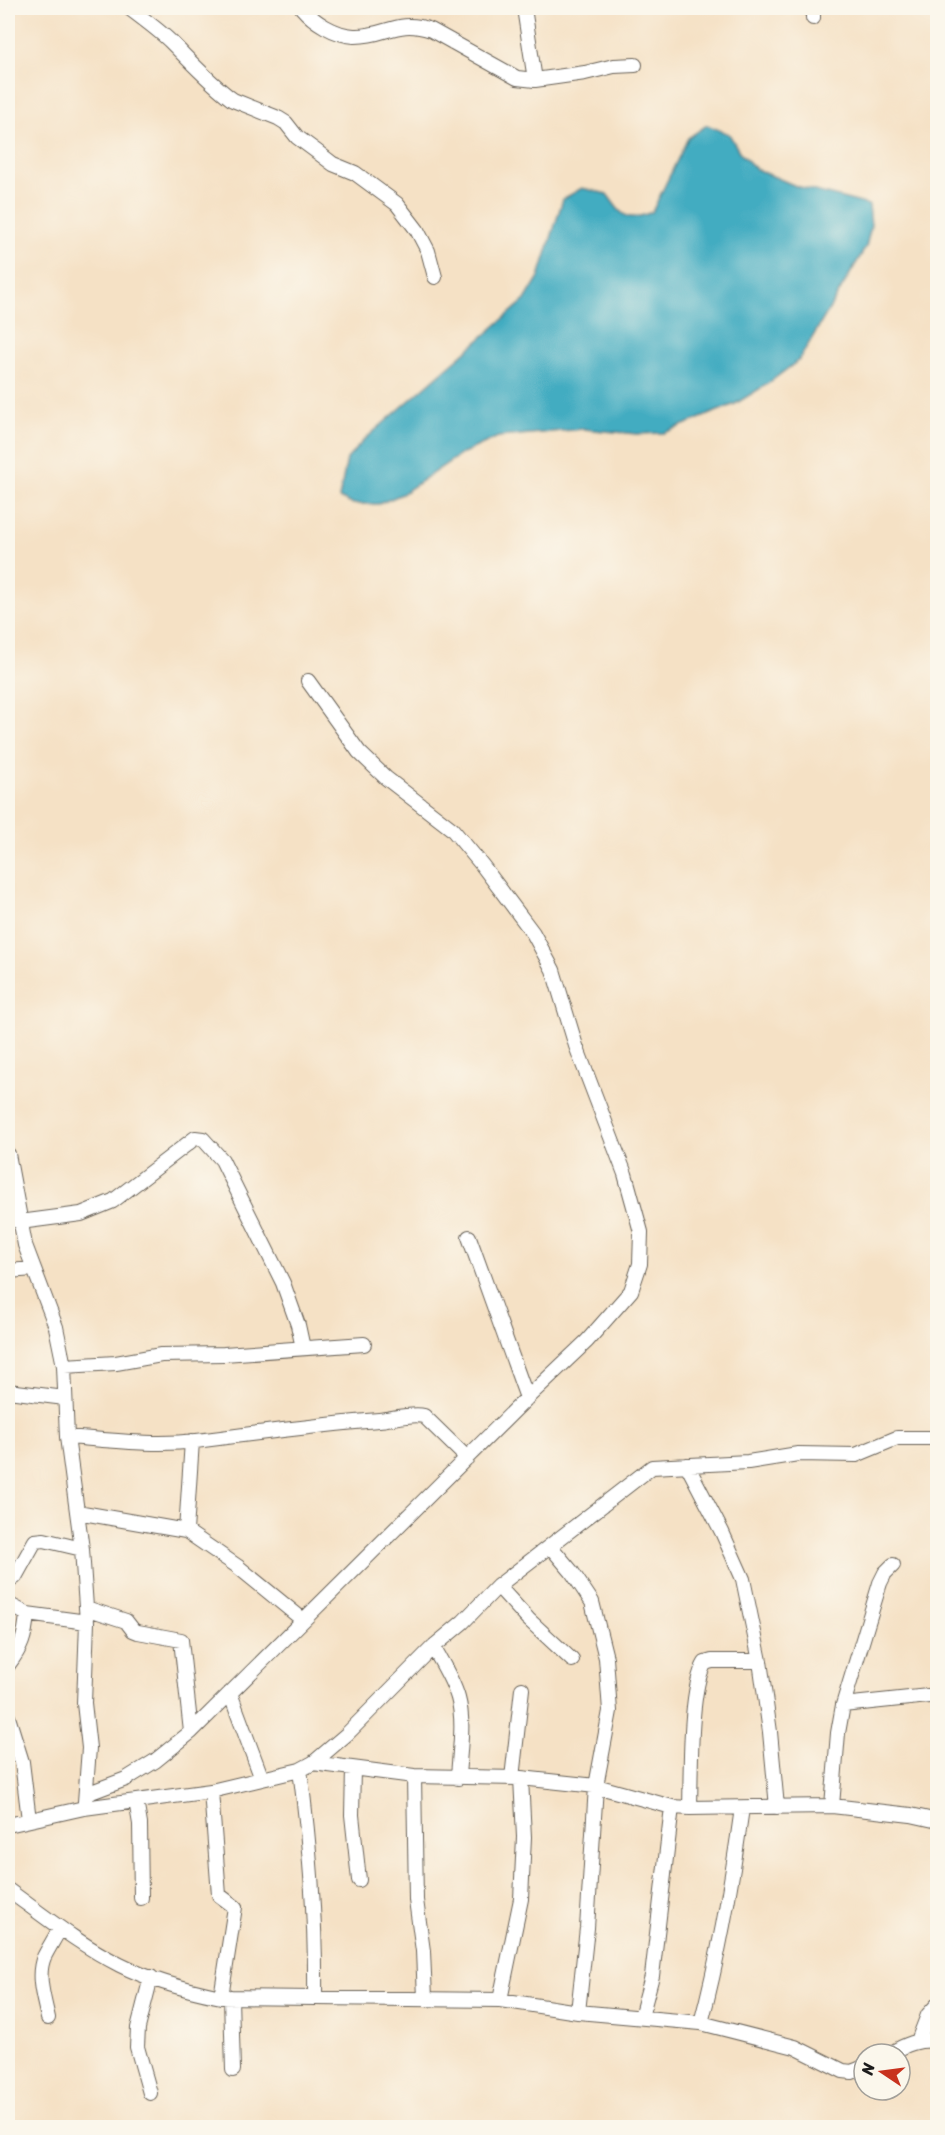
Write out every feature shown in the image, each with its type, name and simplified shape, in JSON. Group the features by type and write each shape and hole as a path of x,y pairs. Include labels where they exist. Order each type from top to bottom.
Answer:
{"street":[{"path":"129,8 172,42 200,72 233,100 279,118 297,137 333,164 355,173 397,204 417,230 428,251 435,277"},
{"path":"302,8 326,28 354,36 405,25 416,25 431,30 517,78 535,80 585,73 614,66 635,65"},
{"path":"524,8 535,80"},
{"path":"8,1825 85,1801 155,1761 191,1732 587,1341 631,1291 640,1264 641,1232 625,1174 576,1046 553,970 533,933 452,829 386,778 359,752 308,681"},
{"path":"14,1220 81,1214 113,1200 195,1137 203,1139 222,1160 283,1283 298,1325 303,1348"},
{"path":"8,1154 14,1220 56,1327 64,1366 67,1437 82,1549 86,1615 84,1703 89,1748 85,1801"},
{"path":"469,1237 527,1398"},
{"path":"8,1271 34,1269"},
{"path":"64,1366 116,1363 161,1355 224,1354 364,1344"},
{"path":"8,1391 65,1398"},
{"path":"67,1437 149,1443 192,1441 314,1425 418,1415 424,1416 467,1458"},
{"path":"85,1801 136,1801 211,1791 300,1770 313,1763 354,1727 433,1647 463,1622 498,1586 652,1467 748,1462 798,1454 856,1455 897,1438 938,1438"},
{"path":"186,1531 192,1441"},
{"path":"687,1465 723,1532 743,1580 760,1661 777,1807"},
{"path":"77,1512 186,1531 237,1566 303,1620"},
{"path":"8,1582 15,1577 35,1542 44,1540 82,1549"},
{"path":"550,1546 572,1572 592,1602 606,1658 610,1711 597,1786 587,1928 578,2012"},
{"path":"832,1806 838,1733 843,1705 880,1583 885,1573 893,1565"},
{"path":"498,1586 528,1619 572,1660"},
{"path":"8,1604 27,1614 86,1615 126,1621 133,1630 138,1632 181,1640 191,1732"},
{"path":"8,1665 25,1636 27,1614"},
{"path":"433,1647 459,1699 461,1725 458,1778"},
{"path":"690,1809 693,1711 700,1670 705,1663 712,1661 760,1661"},
{"path":"500,2001 521,1899 524,1837 517,1778 522,1689"},
{"path":"230,1693 262,1779"},
{"path":"843,1705 938,1695"},
{"path":"8,1717 22,1762 29,1820"},
{"path":"313,1763 414,1776 517,1778 597,1786 672,1807 690,1809 832,1806 911,1815 938,1821"},
{"path":"352,1769 352,1815 359,1880"},
{"path":"300,1770 315,1930 315,1997"},
{"path":"414,1776 416,1900 423,1951 424,1998"},
{"path":"211,1791 219,1895 235,1907 226,1997 233,2070"},
{"path":"136,1801 140,1824 141,1898"},
{"path":"641,2017 652,1976 672,1807"},
{"path":"701,2023 716,1966 728,1905 742,1808"},
{"path":"8,1890 60,1928 120,1965 178,1988 226,1997 424,1998 500,2001 578,2012 701,2023 795,2047 843,2071 852,2072"},
{"path":"48,2018 41,1969 43,1959 60,1928"},
{"path":"150,2093 137,2047 138,2028 151,1977"},
{"path":"918,2041 928,2015 938,2004"},
{"path":"910,2042 938,2041"}],"water":[{"path":"707,125 729,134 740,153 756,169 796,186 869,205 871,226 866,247 799,360 766,385 735,404 664,433 637,434 583,429 498,437 461,454 402,494 379,504 352,504 339,498 347,459 364,440 525,300 539,277 563,199 582,188 607,194 621,212 630,217 652,212 688,138"}]}
